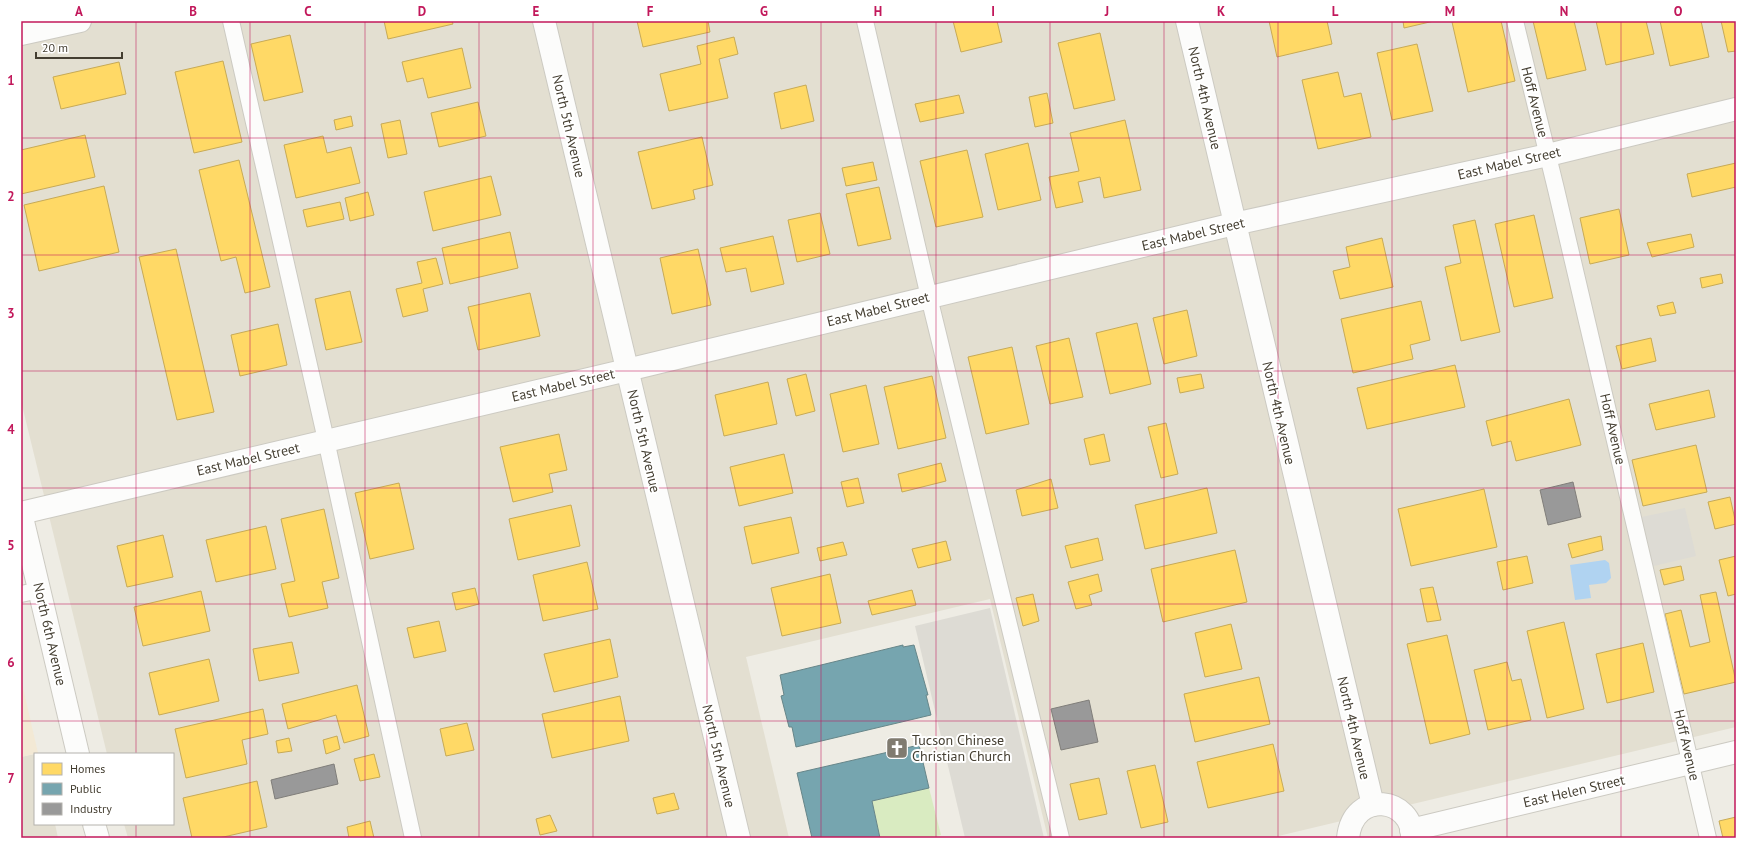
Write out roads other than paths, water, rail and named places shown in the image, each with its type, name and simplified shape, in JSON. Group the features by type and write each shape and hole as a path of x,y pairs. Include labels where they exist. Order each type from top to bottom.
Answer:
{"street":[{"path":"21,34 80,21"},
{"name":"North 5th Avenue","path":"544,21 739,838"},
{"name":"North 4th Avenue","path":"1187,21 1373,805"},
{"name":"East Mabel Street","path":"21,513 627,370 1234,224 1548,155 1736,109"},
{"name":"North 6th Avenue","path":"21,513 30,592 78,753"},
{"name":"East Helen Street","path":"1412,834 1736,752"},
{"path":"1348,838 1349,827 1354,817 1362,809 1373,805 1385,804 1396,808 1405,815 1412,834"},
{"path":"94,825 98,838"}],"lane":[{"path":"231,21 326,440 413,838"},
{"path":"865,21 929,297 1061,838"},
{"name":"Hoff Avenue","path":"1515,21 1548,155 1708,838"}],"water":[{"path":"1605,560 1609,563 1611,578 1606,583 1589,585 1591,598 1575,600 1570,565"}],"place":[{"name":"Tucson Chinese Christian Church","path":"897,748"}]}
